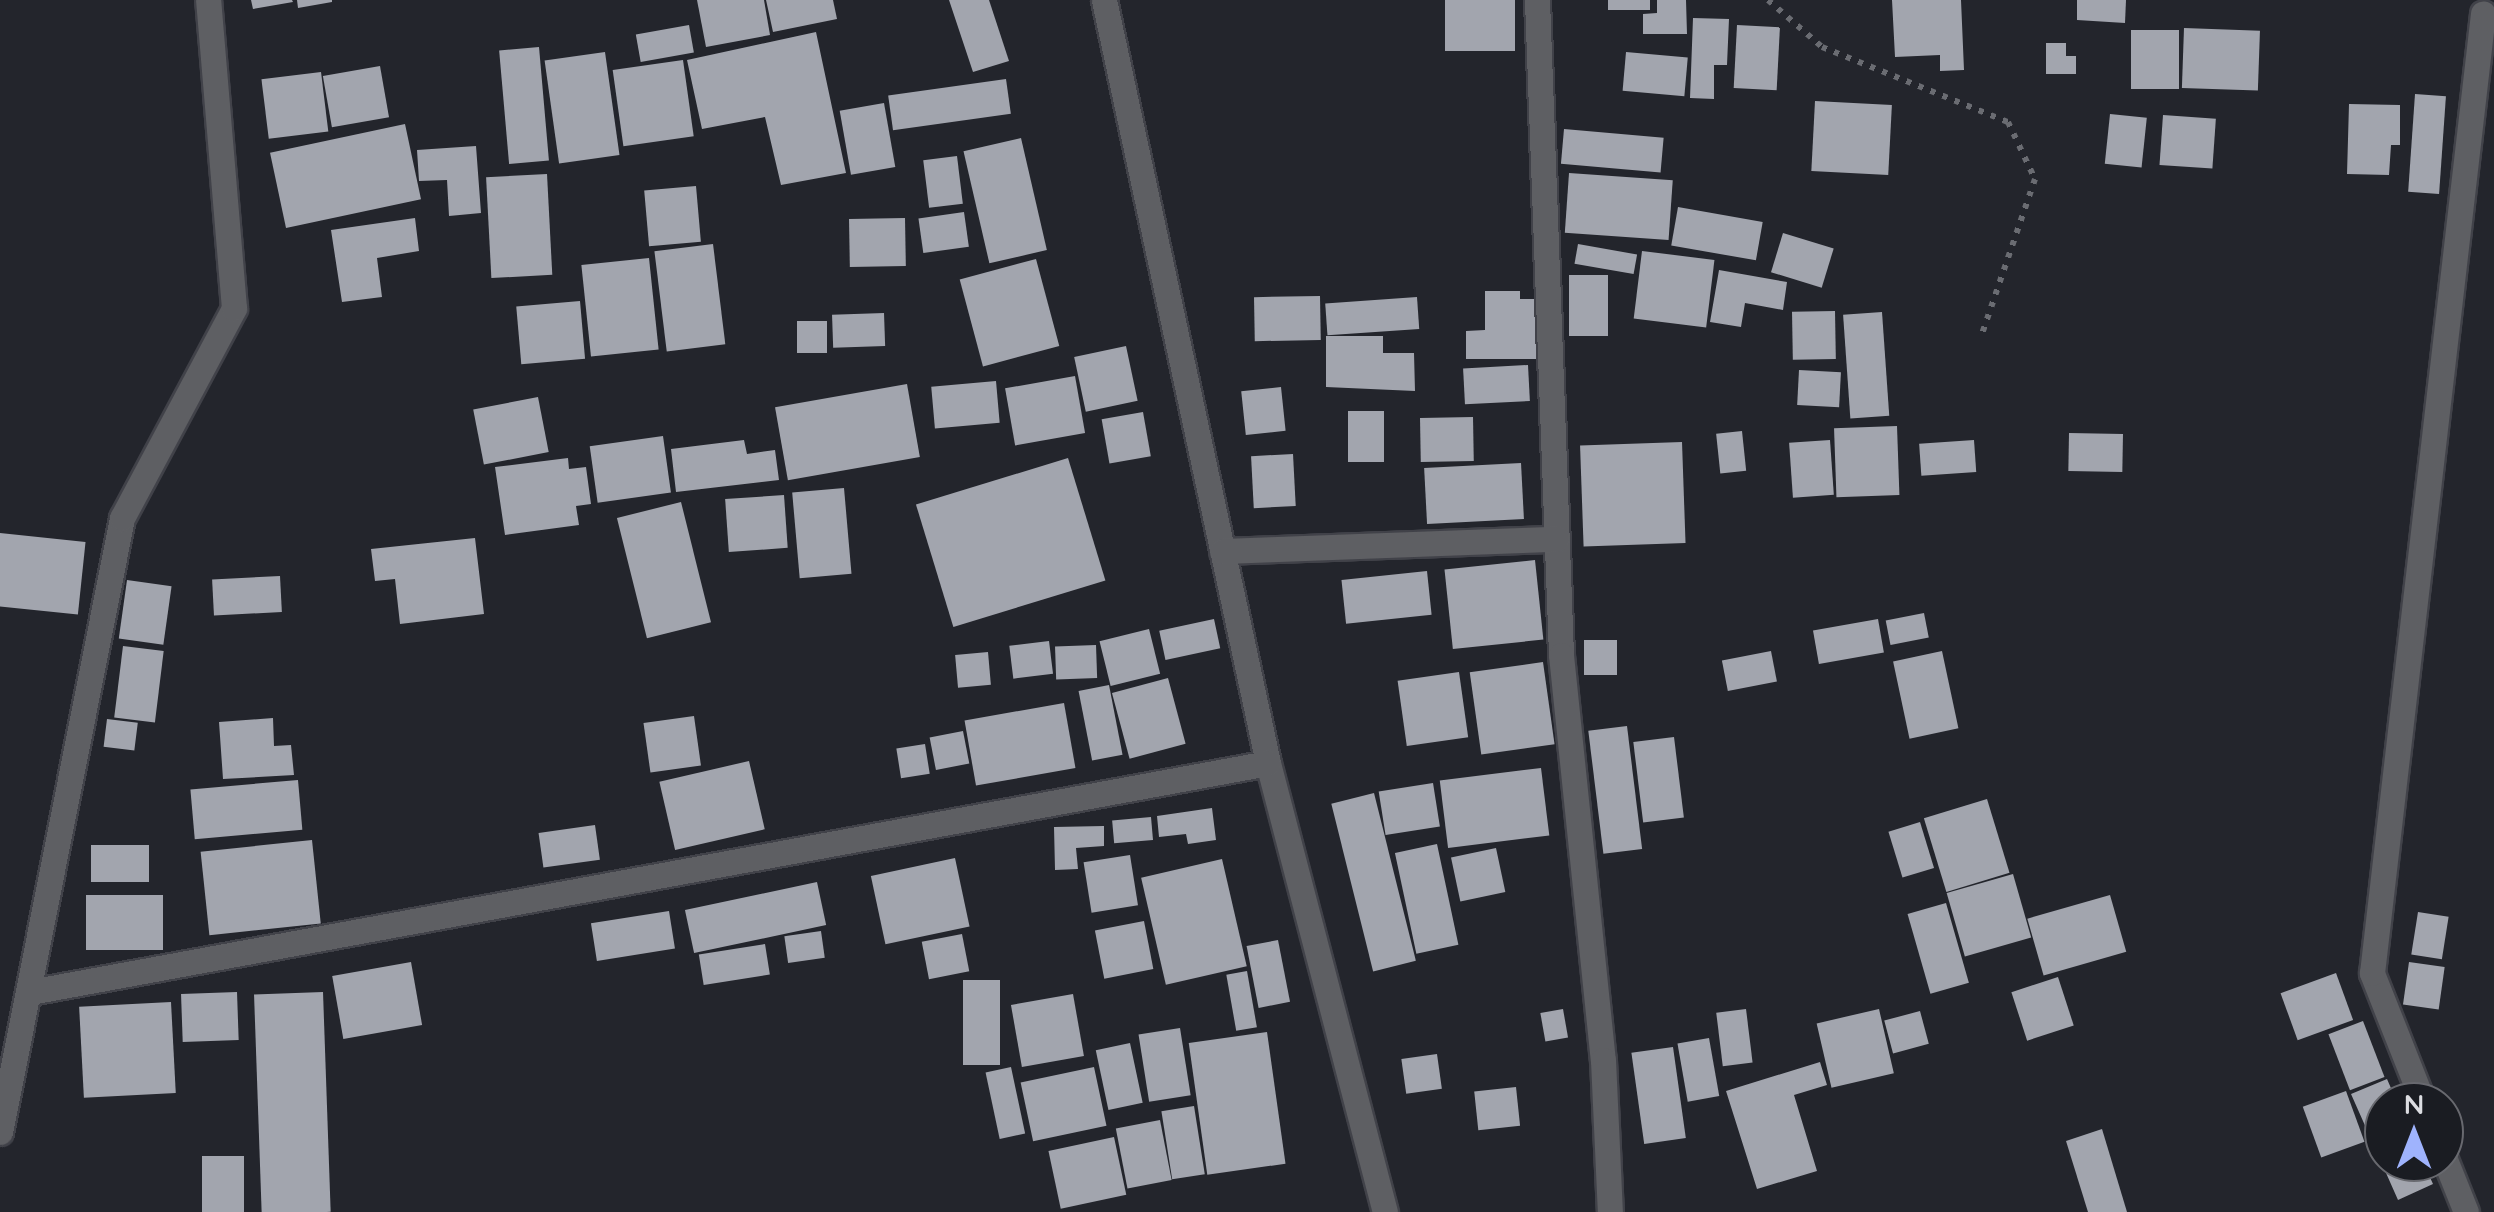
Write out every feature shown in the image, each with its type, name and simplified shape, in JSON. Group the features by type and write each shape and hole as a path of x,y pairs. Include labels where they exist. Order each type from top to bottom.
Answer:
{"street":[{"path":"0,1132 122,518 234,308 208,0"},
{"path":"1104,0 1268,762 1385,1212"},
{"path":"1537,0 1560,655 1602,1060 1610,1212"},
{"path":"2414,1082 2372,973 2488,9"},
{"path":"1222,551 1557,539"},
{"path":"30,992 1268,762"},
{"path":"2454,1182 2466,1212"}],"path":[{"path":"1768,0 1822,47 2008,122 2035,179 1980,338"}],"building":[{"path":"251,0 292,0 293,2 253,9"},
{"path":"297,0 332,0 332,2 298,8"},
{"path":"697,0 764,0 770,35 706,47"},
{"path":"766,0 833,0 837,19 773,32"},
{"path":"949,0 989,0 1009,61 973,72"},
{"path":"1445,0 1515,0 1515,51 1445,51"},
{"path":"1608,0 1650,0 1650,10 1608,10"},
{"path":"1657,0 1686,0 1687,34 1643,34 1643,14 1657,13"},
{"path":"1892,0 1961,0 1964,70 1940,71 1940,55 1895,57"},
{"path":"2077,0 2126,0 2125,23 2077,20"},
{"path":"1693,18 1729,19 1727,65 1714,65 1714,99 1690,98"},
{"path":"689,25 694,53 641,62 636,34"},
{"path":"1737,25 1780,27 1777,90 1734,88"},
{"path":"2184,28 2260,31 2258,91 2182,88"},
{"path":"2131,30 2179,30 2179,89 2131,89"},
{"path":"816,32 846,173 781,185 765,117 702,129 687,60"},
{"path":"2046,43 2066,43 2066,56 2076,56 2076,74 2046,74"},
{"path":"539,47 549,161 509,164 499,50"},
{"path":"605,52 619,155 559,163 545,60"},
{"path":"1626,52 1688,57 1684,96 1623,91"},
{"path":"683,60 694,136 623,146 613,70"},
{"path":"380,66 389,117 332,127 323,76"},
{"path":"321,72 328,132 269,139 261,79"},
{"path":"1006,79 1011,114 893,130 888,96"},
{"path":"2415,94 2446,96 2439,194 2408,192"},
{"path":"1815,101 1892,105 1888,175 1811,171"},
{"path":"884,103 895,167 851,175 840,111"},
{"path":"2349,104 2400,105 2400,145 2391,145 2389,175 2347,174"},
{"path":"2110,114 2147,118 2142,168 2105,164"},
{"path":"2163,115 2216,119 2212,169 2160,165"},
{"path":"405,124 421,199 286,228 270,153"},
{"path":"1564,129 1664,138 1661,173 1561,164"},
{"path":"1021,138 1047,250 989,263 964,151"},
{"path":"476,146 481,213 449,216 447,180 419,181 417,150"},
{"path":"957,156 963,204 929,208 923,160"},
{"path":"1569,173 1673,180 1669,240 1565,233"},
{"path":"547,174 552,275 491,278 486,177"},
{"path":"696,186 701,242 649,246 644,191"},
{"path":"1678,207 1763,222 1756,260 1671,245"},
{"path":"964,212 969,247 923,253 918,218"},
{"path":"415,218 419,251 377,258 382,297 342,302 331,230"},
{"path":"905,218 906,266 850,267 849,219"},
{"path":"1783,233 1834,248 1822,288 1771,272"},
{"path":"713,244 725,344 667,351 654,251"},
{"path":"1578,244 1637,254 1634,274 1575,264"},
{"path":"1642,251 1714,260 1706,327 1634,318"},
{"path":"649,258 659,349 591,357 581,265"},
{"path":"1036,259 1059,346 983,366 960,279"},
{"path":"1719,270 1787,282 1783,310 1745,303 1741,327 1710,322"},
{"path":"1569,275 1608,275 1608,336 1569,336"},
{"path":"1485,291 1520,291 1520,299 1537,299 1537,359 1466,359 1466,331 1485,330"},
{"path":"1320,296 1321,340 1255,341 1254,297"},
{"path":"1417,297 1419,329 1327,335 1325,303"},
{"path":"580,301 585,359 521,364 516,307"},
{"path":"1835,311 1836,359 1793,360 1792,312"},
{"path":"1882,312 1889,416 1850,418 1843,315"},
{"path":"884,313 885,346 833,348 832,315"},
{"path":"797,321 827,321 827,353 797,353"},
{"path":"1326,336 1383,336 1383,353 1414,353 1415,391 1326,387"},
{"path":"1126,346 1138,401 1086,412 1074,357"},
{"path":"1528,365 1530,401 1465,404 1463,368"},
{"path":"1799,370 1841,372 1839,407 1797,405"},
{"path":"1075,376 1085,433 1015,445 1005,388"},
{"path":"996,381 1000,423 935,429 931,387"},
{"path":"907,384 920,457 788,480 775,407"},
{"path":"1281,387 1286,431 1246,435 1241,391"},
{"path":"538,397 549,452 484,465 473,410"},
{"path":"1348,411 1384,411 1384,462 1348,462"},
{"path":"1143,412 1151,456 1109,464 1102,419"},
{"path":"1473,417 1474,461 1421,462 1420,418"},
{"path":"1897,426 1899,495 1836,497 1834,428"},
{"path":"1742,431 1746,471 1720,473 1716,434"},
{"path":"2069,433 2123,434 2122,472 2068,471"},
{"path":"663,436 671,492 598,503 590,446"},
{"path":"744,440 747,454 775,450 779,480 676,492 671,449"},
{"path":"1830,440 1834,495 1793,498 1789,443"},
{"path":"1974,440 1976,472 1921,476 1919,444"},
{"path":"1682,442 1686,543 1584,546 1580,446"},
{"path":"1293,454 1296,506 1254,508 1251,456"},
{"path":"568,458 569,469 586,467 591,504 576,506 579,525 505,535 495,467"},
{"path":"1068,458 1105,580 953,627 916,504"},
{"path":"1521,463 1524,519 1427,524 1424,468"},
{"path":"844,488 851,574 800,578 792,493"},
{"path":"784,495 788,548 729,552 725,499"},
{"path":"681,502 711,622 647,638 617,518"},
{"path":"0,533 86,542 78,615 0,606"},
{"path":"475,538 484,614 400,624 395,579 375,581 371,549"},
{"path":"1535,560 1543,640 1453,649 1444,570"},
{"path":"1427,571 1432,615 1346,624 1341,580"},
{"path":"280,576 282,612 214,616 212,580"},
{"path":"127,580 172,586 163,645 119,638"},
{"path":"1924,613 1929,638 1890,645 1886,620"},
{"path":"1214,619 1220,648 1165,660 1159,631"},
{"path":"1878,619 1884,652 1819,664 1813,630"},
{"path":"1149,629 1160,674 1111,686 1100,641"},
{"path":"1584,640 1617,640 1617,675 1584,675"},
{"path":"1049,641 1053,674 1013,679 1009,646"},
{"path":"1096,645 1097,678 1056,679 1055,646"},
{"path":"123,646 164,651 155,722 114,717"},
{"path":"1771,651 1777,681 1728,691 1722,661"},
{"path":"1942,651 1958,728 1910,739 1893,661"},
{"path":"988,652 991,685 958,688 955,655"},
{"path":"1543,662 1555,744 1481,754 1470,672"},
{"path":"1459,672 1468,737 1407,746 1398,681"},
{"path":"1168,678 1186,744 1130,759 1112,693"},
{"path":"1109,685 1123,755 1092,761 1079,691"},
{"path":"1064,703 1075,768 976,786 965,721"},
{"path":"694,716 701,766 650,773 643,723"},
{"path":"273,718 274,746 291,745 294,775 223,779 219,722"},
{"path":"107,719 138,723 134,751 104,747"},
{"path":"1627,726 1642,849 1603,854 1588,731"},
{"path":"963,731 969,763 936,770 930,737"},
{"path":"1674,737 1684,817 1643,822 1633,742"},
{"path":"925,744 930,774 901,778 896,749"},
{"path":"749,761 765,829 675,850 659,782"},
{"path":"1541,768 1549,835 1448,848 1440,780"},
{"path":"298,780 302,830 195,839 190,789"},
{"path":"1433,783 1440,826 1386,835 1379,792"},
{"path":"1374,793 1416,961 1373,972 1331,804"},
{"path":"1987,799 2010,873 1946,892 1924,818"},
{"path":"1212,808 1216,840 1188,844 1186,834 1159,837 1157,816"},
{"path":"1151,817 1153,840 1114,843 1112,820"},
{"path":"1920,822 1934,868 1902,878 1888,832"},
{"path":"595,825 600,860 543,868 539,833"},
{"path":"1104,826 1104,846 1076,848 1078,869 1055,870 1054,827"},
{"path":"312,840 321,924 209,935 201,852"},
{"path":"1437,844 1458,945 1416,954 1395,853"},
{"path":"91,845 149,845 149,882 91,882"},
{"path":"1496,848 1505,892 1460,902 1451,858"},
{"path":"1130,855 1138,905 1092,913 1084,862"},
{"path":"955,858 970,926 885,944 871,876"},
{"path":"1222,859 1247,966 1166,985 1141,878"},
{"path":"2013,874 2031,937 1965,956 1947,893"},
{"path":"817,882 826,925 694,953 685,910"},
{"path":"86,895 163,895 163,950 86,950"},
{"path":"2110,895 2126,952 2044,975 2027,919"},
{"path":"1946,903 1969,983 1930,994 1908,914"},
{"path":"669,911 675,949 597,961 591,923"},
{"path":"2418,912 2449,917 2442,959 2411,954"},
{"path":"1144,921 1153,969 1104,979 1095,931"},
{"path":"821,931 825,958 788,963 784,936"},
{"path":"962,934 969,971 929,979 922,942"},
{"path":"1278,940 1290,1002 1259,1008 1247,946"},
{"path":"765,944 770,975 704,985 699,954"},
{"path":"411,962 422,1025 343,1039 332,976"},
{"path":"2409,962 2445,967 2439,1010 2403,1005"},
{"path":"1247,971 1257,1027 1236,1031 1226,975"},
{"path":"2336,973 2353,1020 2298,1040 2281,993"},
{"path":"2058,977 2074,1026 2027,1041 2011,992"},
{"path":"963,980 1000,980 1000,1065 963,1065"},
{"path":"237,992 239,1040 183,1042 181,994"},
{"path":"323,992 331,1212 262,1212 254,994"},
{"path":"1073,994 1084,1056 1022,1067 1011,1005"},
{"path":"171,1002 176,1093 84,1098 79,1007"},
{"path":"1563,1009 1568,1038 1545,1042 1540,1013"},
{"path":"1746,1009 1753,1063 1723,1066 1716,1013"},
{"path":"1879,1009 1894,1073 1831,1088 1817,1023"},
{"path":"1920,1011 1929,1044 1893,1053 1884,1021"},
{"path":"2363,1021 2385,1077 2350,1090 2328,1034"},
{"path":"1180,1028 1191,1095 1149,1102 1139,1035"},
{"path":"1267,1032 1286,1164 1207,1175 1189,1043"},
{"path":"1709,1038 1719,1096 1688,1102 1677,1044"},
{"path":"1130,1043 1143,1103 1108,1110 1096,1050"},
{"path":"1673,1047 1686,1138 1644,1144 1631,1053"},
{"path":"1437,1054 1442,1089 1406,1094 1401,1059"},
{"path":"1820,1062 1827,1085 1794,1095 1817,1171 1757,1189 1726,1091"},
{"path":"1011,1067 1025,1134 1000,1139 986,1072"},
{"path":"1094,1067 1106,1126 1033,1141 1021,1083"},
{"path":"1516,1087 1520,1126 1478,1130 1474,1091"},
{"path":"2364,1089 2364,1123 2351,1094"},
{"path":"2346,1091 2364,1142 2321,1157 2303,1107"},
{"path":"1194,1106 1205,1174 1172,1179 1161,1111"},
{"path":"1160,1120 1172,1180 1127,1188 1116,1129"},
{"path":"2102,1129 2127,1212 2088,1212 2066,1141"},
{"path":"1114,1137 1126,1195 1061,1209 1048,1151"},
{"path":"202,1156 244,1156 244,1212 202,1212"},
{"path":"2390,1182 2432,1182 2433,1184 2398,1200"}]}
